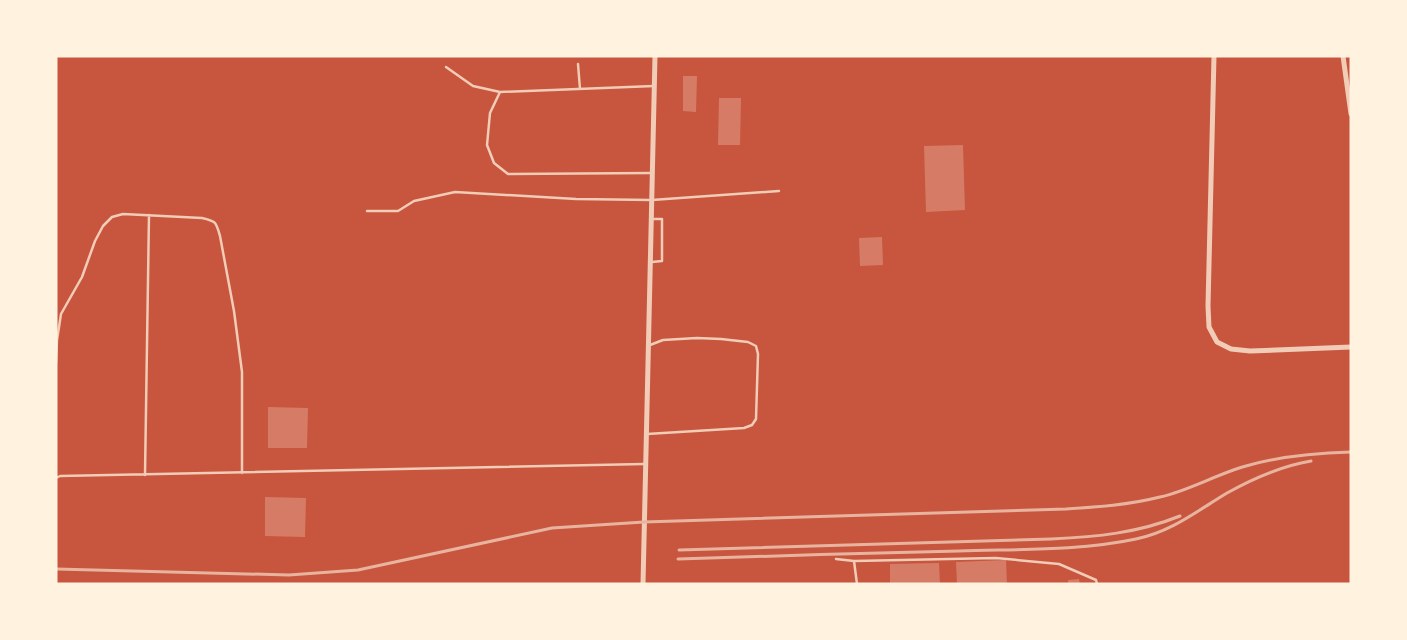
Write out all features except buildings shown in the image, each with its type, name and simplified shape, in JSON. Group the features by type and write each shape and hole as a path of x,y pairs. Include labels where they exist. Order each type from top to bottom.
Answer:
{"street":[{"path":"643,584 655,56"},
{"path":"1214,56 1209,327 1217,342 1231,349 1250,351 1351,347"},
{"path":"1343,56 1351,114"}],"lane":[{"path":"578,64 580,89"},
{"path":"446,67 473,86 500,92 654,86"},
{"path":"500,92 490,113 488,145 494,163 508,174 652,173"},
{"path":"367,211 398,211 414,201 455,192 576,199 652,200 780,191"},
{"path":"56,363 61,314 82,277 94,241 103,226 112,217 123,214 212,220 216,224 220,236 234,312 242,372 242,472"},
{"path":"145,474 150,215"},
{"path":"650,262 662,261 662,219 651,219"},
{"path":"646,434 744,428 752,425 756,419 758,354 756,346 748,342 721,339 663,340 648,345"},
{"path":"56,478 60,476 646,464"},
{"path":"836,559 854,561 996,558 1060,564 1096,580 1096,584"},
{"path":"854,561 857,584"}],"railway":[{"path":"56,569 289,575 358,570 552,528 644,522 1066,509 1101,506 1148,500 1171,494 1235,469 1285,457 1351,452"},
{"path":"678,559 1048,549 1115,543 1149,536 1161,531 1247,482 1278,469 1311,461"},
{"path":"679,550 1068,538 1133,530 1180,516"}]}
